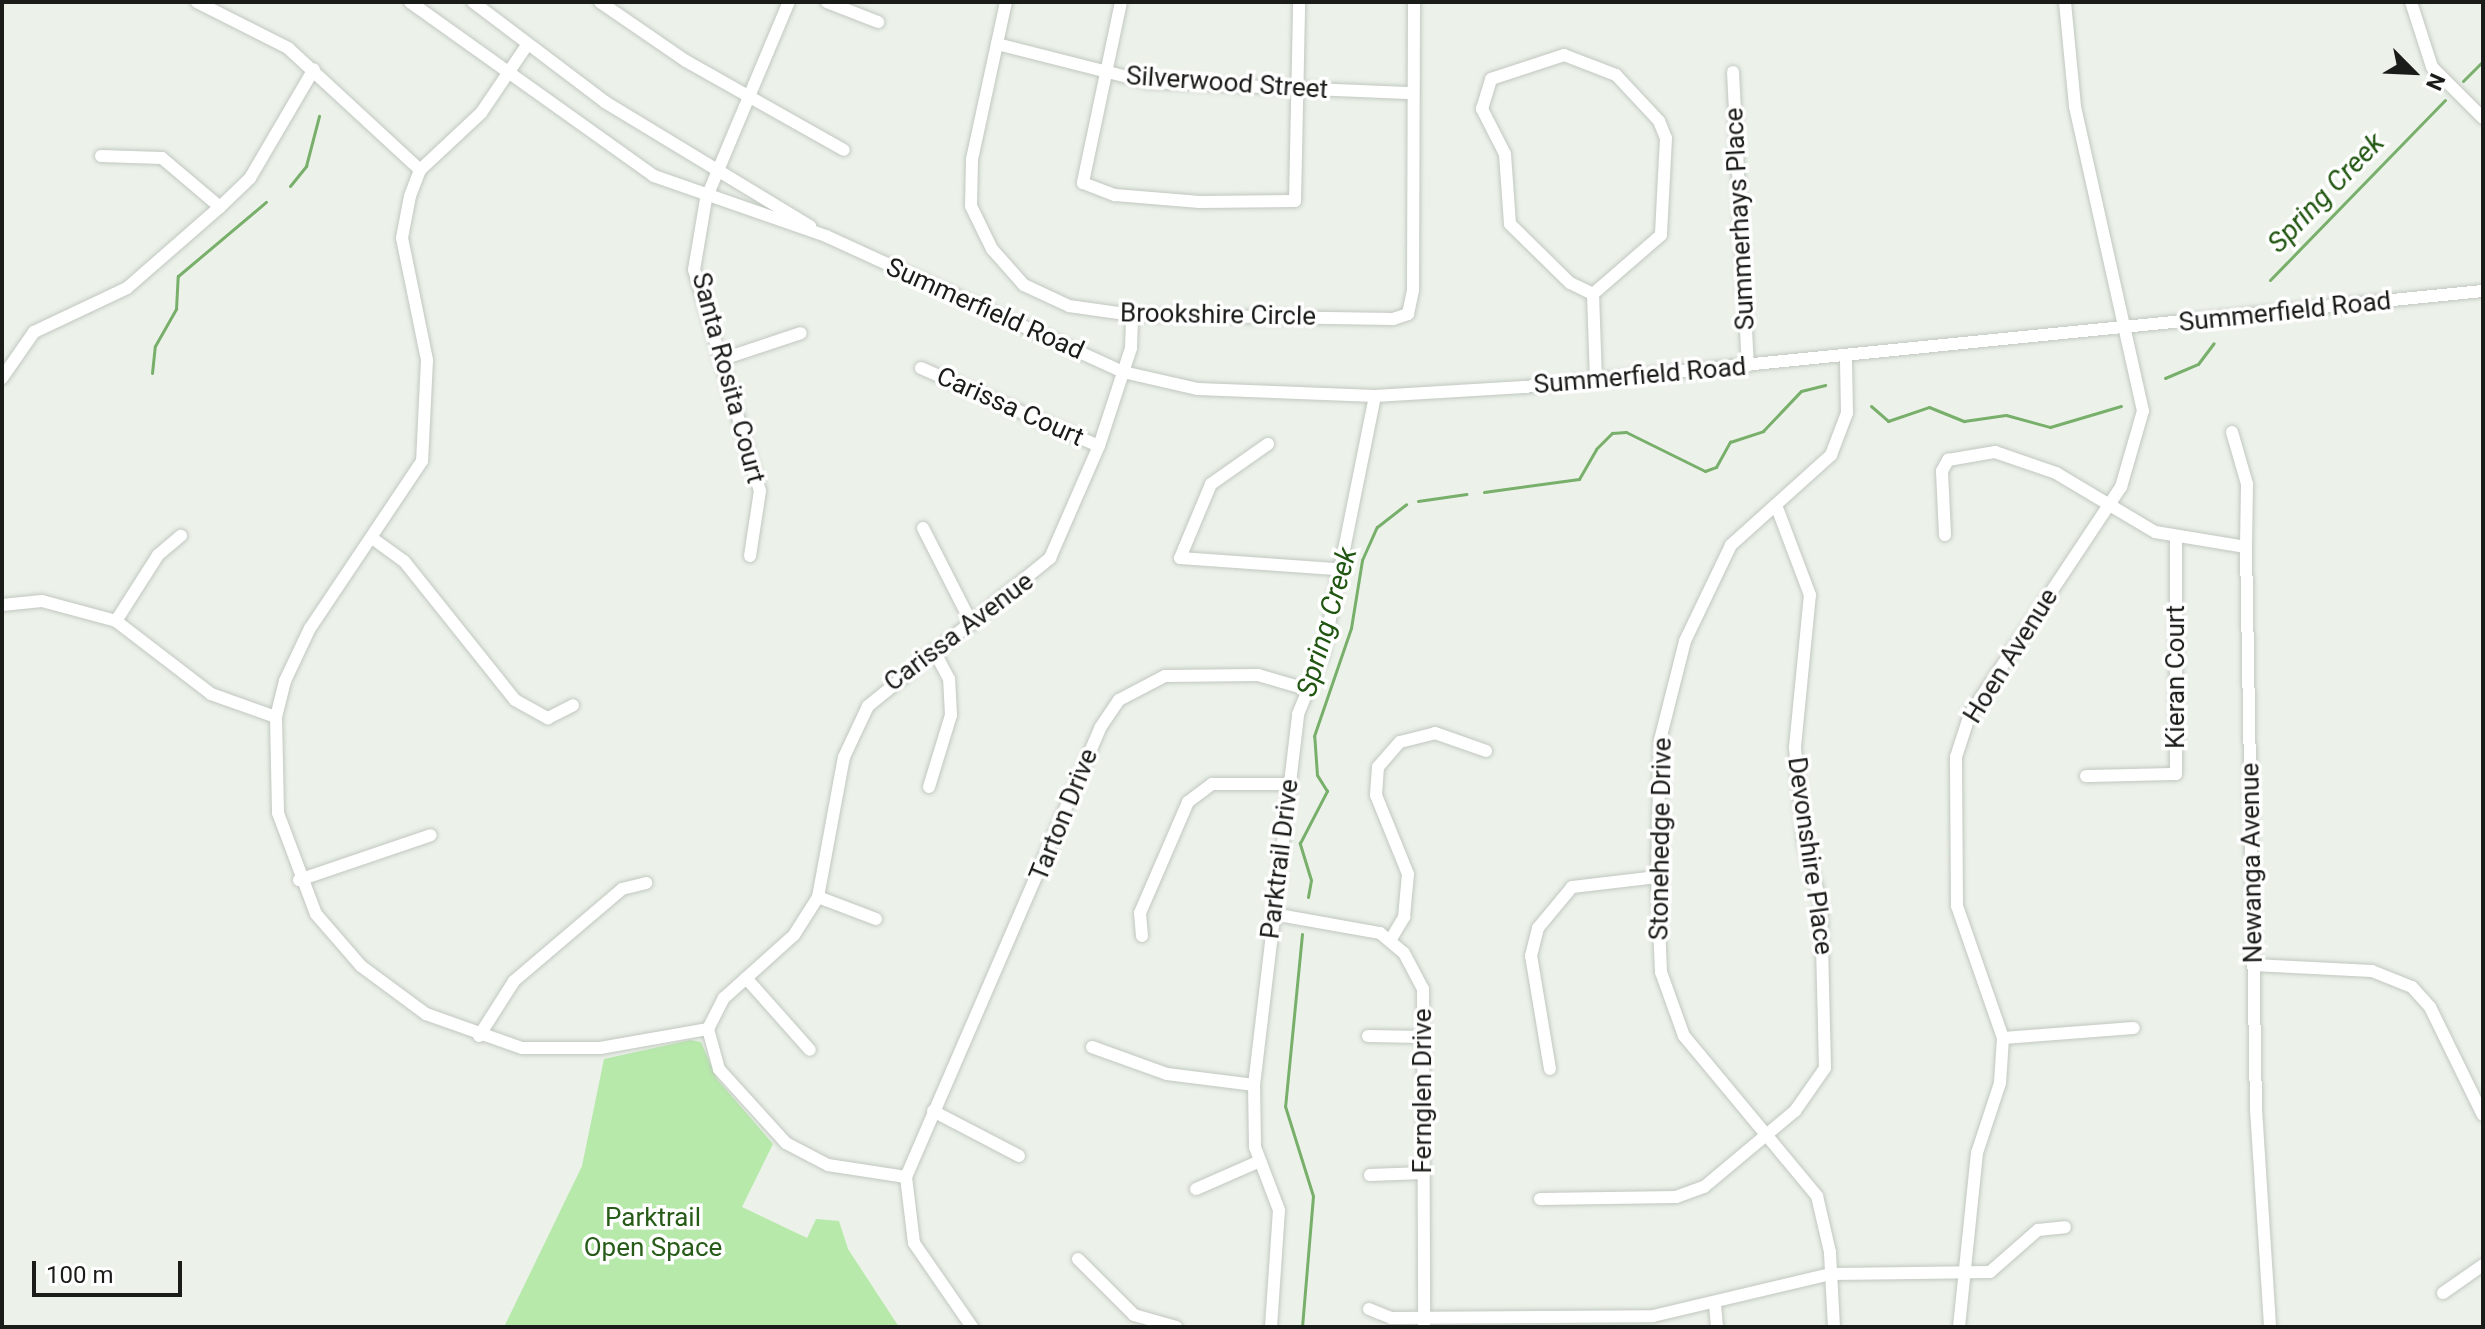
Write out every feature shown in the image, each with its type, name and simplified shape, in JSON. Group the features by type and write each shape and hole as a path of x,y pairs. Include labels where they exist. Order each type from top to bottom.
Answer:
{"street":[{"path":"197,2 235,15 314,69 377,137 420,170"},
{"name":"Summerfield Road","path":"410,2 511,73 605,147 706,199 826,236"},
{"name":"Summerfield Road","path":"473,2 525,48 826,236 1123,372 1198,389 1375,396 1596,381 1846,360 2483,291"},
{"path":"600,2 750,97 844,150"},
{"name":"Santa Rosita Court","path":"750,556 760,491 694,270 706,199 789,2"},
{"path":"827,2 878,22"},
{"name":"Brookshire Circle","path":"1006,2 972,159 971,206 992,249 1024,285 1069,306 1132,315 1408,314 1414,2"},
{"path":"1121,2 1083,183 1115,195 1186,201 1295,201 1299,2"},
{"name":"Hoen Avenue","path":"1959,1327 1960,1274 1977,1153 2000,1083 2003,1038 1957,906 1956,757 1970,714 2131,467 2143,411 2128,329 2075,106 2065,2"},
{"path":"2411,2 2432,67 2483,118"},
{"name":"Silverwood Street","path":"997,44 1104,73 1299,89 1413,93"},
{"path":"525,48 511,73 420,170 402,238 427,360 422,461 310,628 276,717 278,813 299,880 316,914 361,966 426,1014 479,1036 522,1048 579,1049 708,1029 719,1069 786,1143 828,1165 906,1177 914,1243 972,1327"},
{"path":"1564,55 1616,75 1659,121 1666,138 1661,235 1593,294 1570,283 1510,224 1505,154 1482,109 1491,79 1564,55"},
{"path":"2,378 34,332 127,288 220,207 260,162 314,69"},
{"name":"Summerhays Place","path":"1733,72 1748,366"},
{"path":"101,156 162,158 220,207"},
{"path":"1593,294 1596,381"},
{"name":"Carissa Avenue","path":"708,1029 746,978 794,935 818,897 844,757 860,721 888,684 972,624 1050,558 1099,446 1123,372 1132,315"},
{"path":"720,360 801,333"},
{"name":"Stonehedge Drive","path":"1834,1327 1831,1274 1817,1196 1684,1036 1661,972 1657,877 1660,740 1685,641 1731,545 1831,455 1847,413 1846,360"},
{"name":"Carissa Court","path":"921,368 1099,446"},
{"name":"Parktrail Drive","path":"1271,1327 1279,1210 1251,1128 1273,914 1288,784 1306,689 1328,631 1335,569 1375,396"},
{"name":"Newanga Avenue","path":"2232,432 2247,484 2254,965 2270,1327"},
{"path":"1268,444 1211,484 1180,558 1335,569"},
{"path":"1945,535 1942,471 1961,455 2023,459 2107,507 2176,539 2246,547"},
{"name":"Devonshire Place","path":"1540,1199 1691,1193 1724,1175 1812,1090 1829,1049 1821,903 1804,843 1795,747 1810,595 1776,505"},
{"path":"923,528 972,624"},
{"path":"116,621 158,555 181,536"},
{"path":"372,538 404,561 515,700 548,718 573,705"},
{"name":"Kieran Court","path":"2086,776 2176,774 2176,539"},
{"path":"2,605 42,601 116,621 198,686 276,717"},
{"path":"929,787 951,715 949,679 934,651"},
{"name":"Tarton Drive","path":"906,1177 933,1111 988,1001 1090,747 1119,700 1147,681 1185,673 1258,675 1306,689"},
{"path":"1273,914 1391,939 1404,917 1408,874 1376,795 1378,767 1400,742 1435,733 1486,751"},
{"path":"1142,936 1140,913 1188,802 1212,784 1288,784"},
{"path":"299,880 431,835"},
{"path":"1550,1069 1531,956 1538,928 1572,887 1657,877"},
{"path":"479,1036 514,981 622,889 646,883"},
{"path":"818,897 876,919"},
{"name":"Fernglen Drive","path":"1391,939 1423,989 1424,1322"},
{"path":"2254,965 2372,971 2412,987 2430,1007 2483,1115"},
{"path":"746,978 810,1050"},
{"path":"2003,1038 2134,1028"},
{"path":"1368,1036 1423,1037"},
{"path":"1092,1047 1167,1074 1254,1085"},
{"path":"933,1111 1019,1156"},
{"path":"1196,1189 1260,1161"},
{"path":"1370,1175 1423,1173"},
{"path":"1369,1309 1424,1322 1542,1324 1653,1316 1715,1304 1773,1282 1831,1274 1990,1272 2038,1230 2065,1227"},
{"path":"1078,1259 1134,1315 1176,1327"},
{"path":"2443,1293 2483,1265"},
{"path":"1715,1304 1717,1327"}],"green space":[{"name":"Parktrail Open Space","path":"690,1040 701,1042 717,1079 773,1144 742,1207 807,1238 816,1219 839,1221 848,1249 899,1327 504,1327 582,1166 604,1059"}],"waterway":[{"name":"Spring Creek","path":"2463,81 2483,61"},
{"name":"Spring Creek","path":"2270,280 2445,100"},
{"path":"290,186 306,166 319,116"},
{"path":"152,373 155,346 176,309 178,276 266,202"},
{"name":"Spring Creek","path":"2165,378 2198,364 2214,343"},
{"name":"Spring Creek","path":"1484,492 1579,479 1596,449 1612,433 1626,432 1705,471 1716,467 1730,442 1763,431 1801,391 1825,385"},
{"name":"Spring Creek","path":"1871,406 1888,421 1929,407 1964,421 2006,415 2050,427 2121,406"},
{"name":"Spring Creek","path":"1418,501 1466,494"},
{"name":"Spring Creek","path":"1308,897 1311,880 1300,843 1327,791 1317,775 1314,736 1351,628 1362,560 1377,527 1406,504"},
{"name":"Spring Creek","path":"1302,934 1285,1106 1313,1196 1302,1327"}]}
